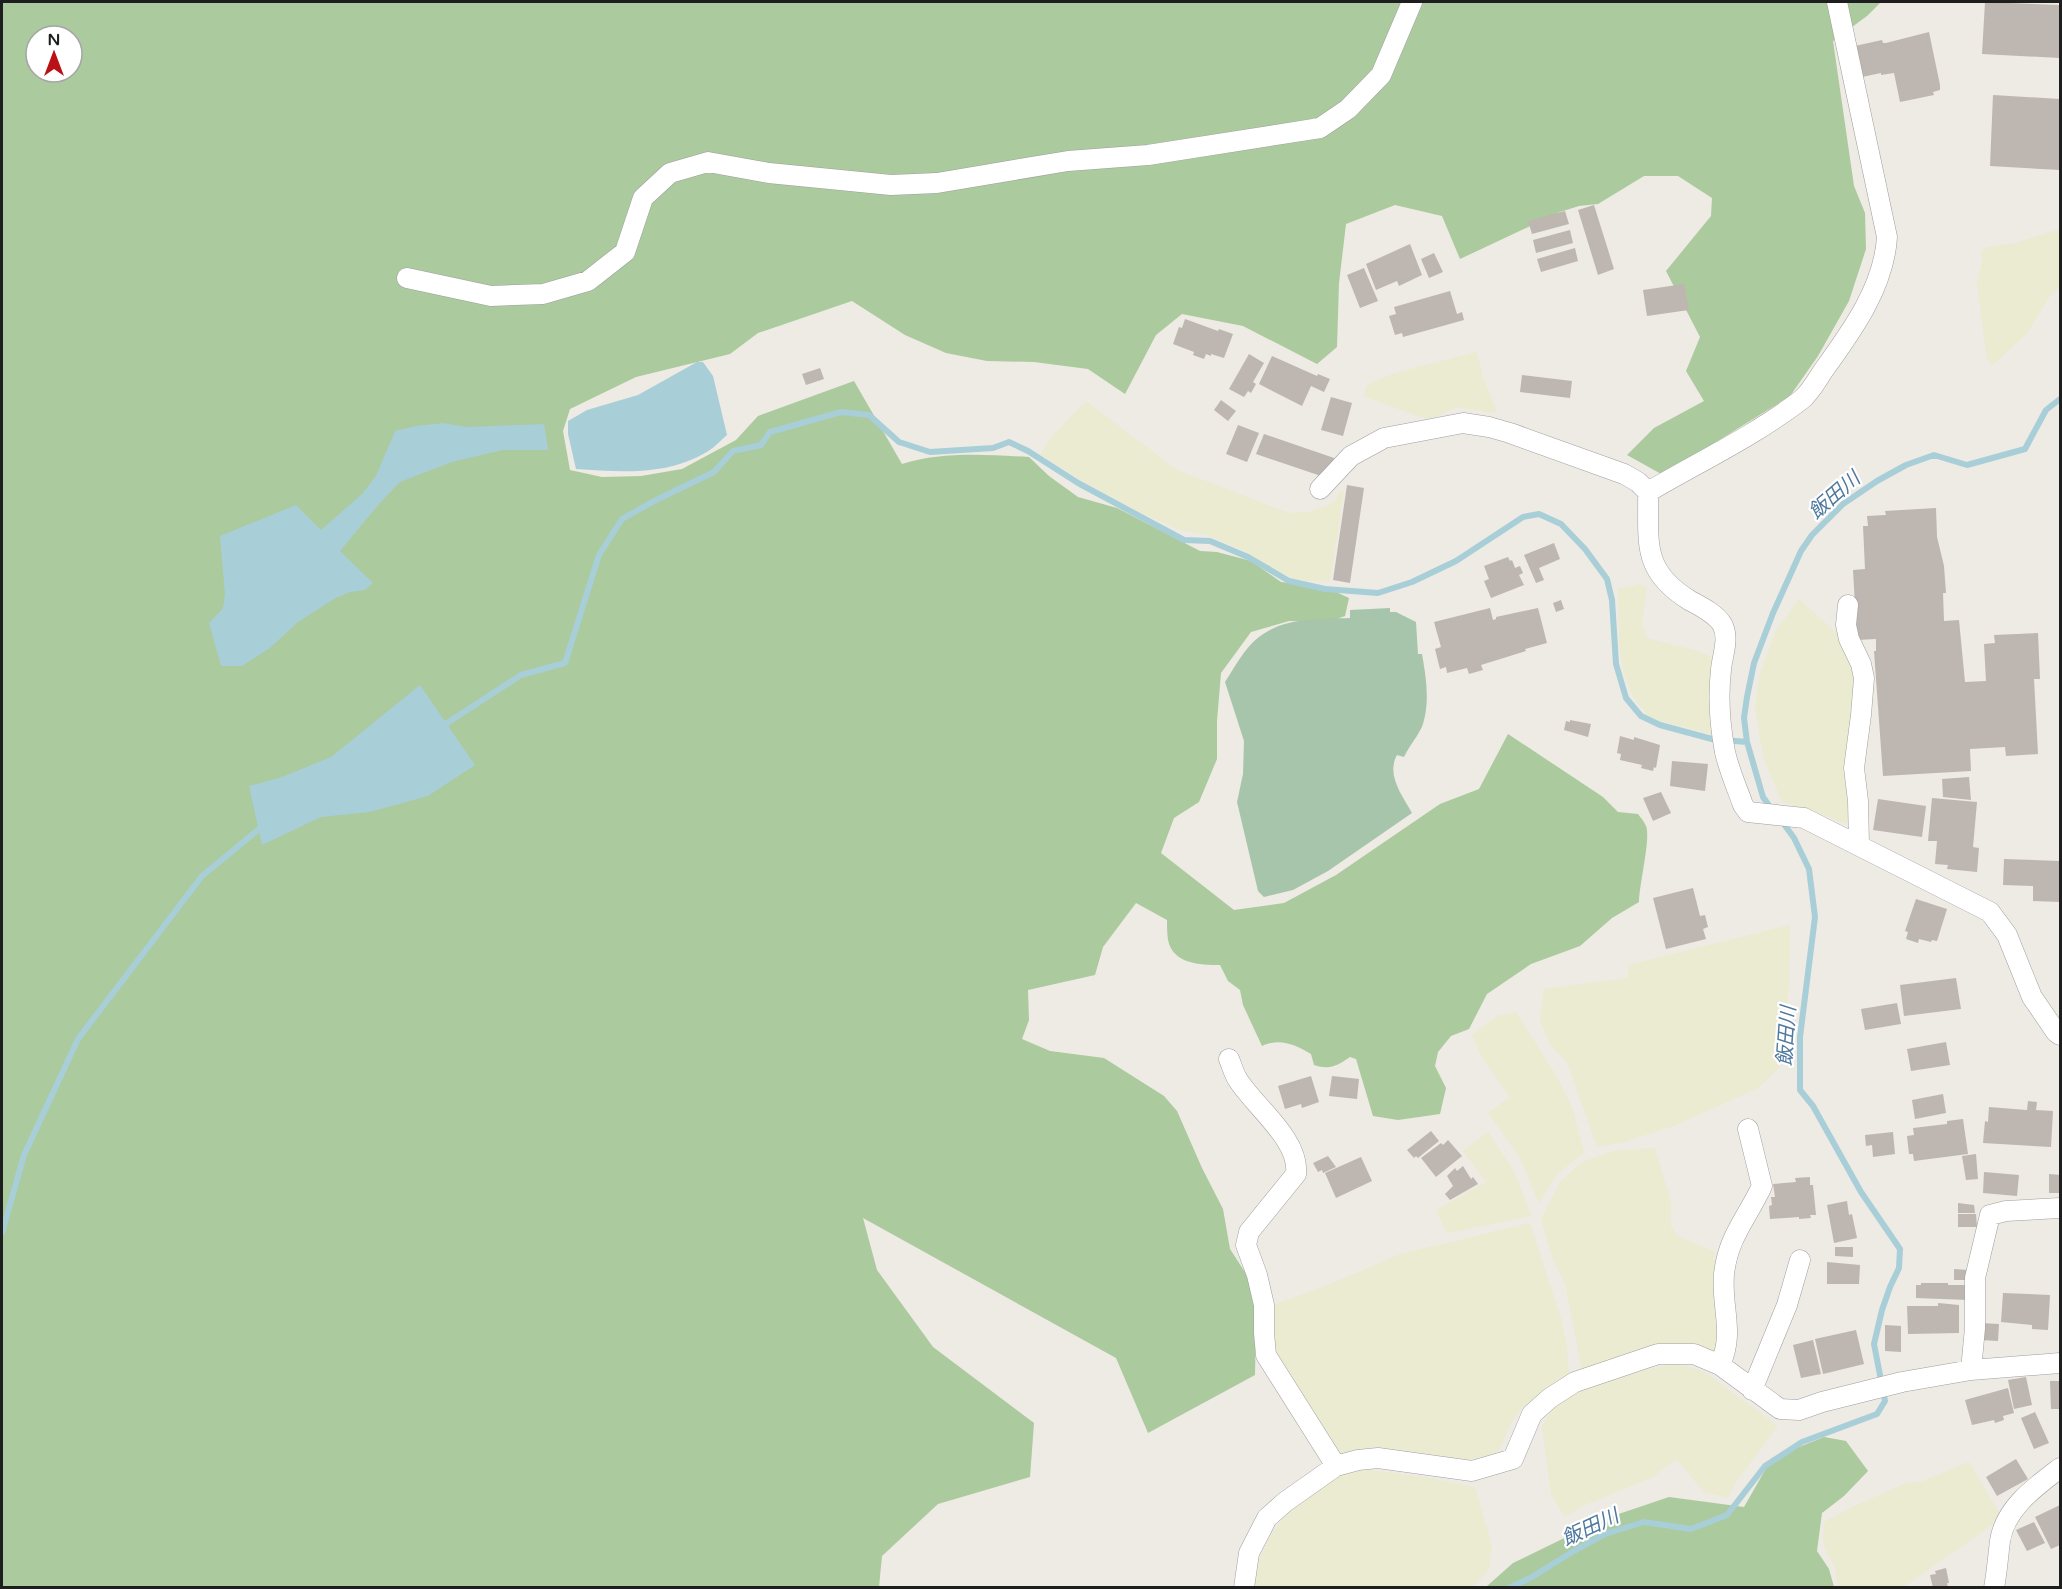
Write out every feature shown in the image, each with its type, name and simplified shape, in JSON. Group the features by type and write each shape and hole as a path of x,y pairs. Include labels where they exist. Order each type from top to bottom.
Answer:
{"street":[{"path":"406,278 491,296 543,294 588,281 625,252 643,198 670,173 708,162 769,173 891,185 937,183 1068,161 1148,155 1320,128 1348,110 1382,75 1412,2"},
{"path":"1648,492 1758,429 1804,398 1848,336 1879,278 1886,258 1887,237 1837,2"},
{"path":"1320,489 1351,456 1384,438 1463,423 1510,433 1624,474 1638,482 1648,492 1650,547 1654,567 1666,583 1710,612 1723,625 1725,649 1721,669 1720,711 1725,753 1743,805 1748,812 1804,818 1990,912 2007,935 2032,997 2056,1032 2061,1035"},
{"path":"1848,605 1846,625 1849,639 1861,664 1864,678 1862,715 1854,768 1858,801 1859,844"},
{"path":"1229,1059 1238,1080 1288,1142 1297,1166 1296,1174 1249,1232 1246,1245 1257,1275 1264,1305 1266,1355 1336,1466"},
{"path":"1720,1365 1726,1352 1729,1333 1724,1285 1727,1257 1731,1240 1762,1186 1748,1129"},
{"path":"1971,1370 1975,1328 1975,1278 1990,1215 2006,1211 2061,1208"},
{"path":"1752,1390 1787,1305 1800,1260"},
{"path":"1244,1587 1249,1553 1267,1518 1285,1502 1336,1466 1377,1458 1472,1471 1513,1459 1532,1414 1550,1398 1575,1382 1658,1354 1694,1354 1720,1365 1780,1409 1799,1410 1902,1382 1971,1370 2061,1363"},
{"path":"1995,1587 2000,1540 2005,1522 2026,1497 2061,1468"}],"green space":[{"path":"2,2 1881,2 1867,16 1833,41 1854,186 1865,213 1866,249 1849,301 1818,356 1790,396 1663,475 1627,455 1654,428 1704,401 1686,371 1700,337 1666,271 1711,216 1712,198 1678,176 1644,176 1598,204 1579,206 1560,212 1460,259 1442,216 1395,205 1346,224 1339,283 1337,347 1317,364 1243,326 1182,314 1156,335 1125,394 1088,369 1034,362 987,361 946,353 905,335 852,301 758,333 730,354 636,377 570,409 563,431 570,470 602,477 641,476 682,469 736,440 758,416 854,381 902,464 949,456 1029,457 1049,476 1078,497 1117,508 1200,551 1217,552 1251,561 1281,582 1325,587 1349,598 1345,616 1331,621 1289,621 1251,632 1221,673 1217,759 1199,802 1174,818 1161,853 1234,910 1284,903 1336,875 1440,804 1479,789 1508,734 1603,797 1618,812 1638,814 1646,826 1647,841 1639,902 1612,918 1580,946 1531,964 1487,994 1469,1029 1451,1036 1438,1052 1435,1066 1446,1088 1440,1114 1398,1120 1373,1116 1356,1059 1350,1057 1341,1063 1325,1067 1314,1065 1311,1054 1293,1045 1275,1042 1262,1046 1243,1005 1240,990 1228,981 1220,965 1188,962 1175,954 1168,940 1167,920 1136,903 1103,947 1095,975 1028,990 1029,1020 1022,1039 1050,1051 1104,1058 1164,1096 1177,1111 1223,1209 1230,1249 1250,1280 1256,1317 1255,1375 1148,1433 1116,1358 863,1218 877,1270 933,1347 1034,1423 1030,1477 938,1504 882,1556 879,1587 2,1588"},
{"path":"2060,229 2060,287 2050,296 2027,333 1993,365 1987,359 1977,284 1982,261 1981,252 1988,247 2015,243"},
{"path":"1477,352 1483,378 1497,411 1493,413 1457,407 1430,419 1364,396 1367,385 1395,373"},
{"path":"1086,401 1177,470 1289,513 1308,512 1329,505 1337,499 1340,492 1344,491 1330,582 1297,580 1240,549 1206,535 1177,529 1084,482 1040,454 1054,434"},
{"path":"1639,584 1647,587 1642,624 1647,638 1701,652 1714,659 1715,735 1649,718 1633,696 1624,675 1619,647 1618,589"},
{"path":"1799,599 1842,638 1856,667 1851,826 1817,812 1782,802 1763,756 1755,707 1759,676 1777,629"},
{"path":"1390,608 1390,612 1396,612 1416,622 1418,654 1422,654 1426,680 1427,698 1423,724 1404,757 1397,755 1393,770 1400,792 1412,813 1328,871 1293,890 1264,897 1258,891 1237,802 1243,774 1244,741 1225,682 1249,646 1269,630 1303,620 1350,618 1350,610"},
{"path":"1790,925 1789,987 1779,1068 1758,1088 1676,1125 1624,1142 1597,1147 1567,1062 1551,1046 1540,1021 1544,989 1627,978 1629,965"},
{"path":"1516,1012 1557,1077 1572,1107 1584,1153 1558,1173 1539,1203 1520,1158 1488,1113 1510,1097 1481,1056 1472,1035 1497,1016"},
{"path":"1488,1132 1515,1173 1531,1216 1447,1233 1436,1210 1486,1182 1463,1151"},
{"path":"1655,1148 1671,1202 1671,1227 1678,1236 1715,1252 1713,1260 1722,1261 1720,1354 1699,1347 1582,1370 1565,1283 1553,1260 1541,1219 1560,1182 1582,1162 1613,1151"},
{"path":"1530,1223 1561,1318 1569,1377 1552,1385 1520,1410 1510,1425 1500,1449 1491,1455 1467,1460 1336,1455 1274,1359 1268,1307 1401,1254"},
{"path":"1676,1364 1703,1371 1778,1426 1736,1482 1728,1498 1704,1492 1676,1459 1653,1477 1585,1505 1565,1517 1551,1494 1542,1426 1556,1404 1586,1387"},
{"path":"1824,1437 1846,1441 1868,1471 1844,1496 1822,1513 1817,1551 1829,1569 1834,1587 1486,1587 1513,1563 1601,1520 1669,1497 1744,1507 1772,1458"},
{"path":"1969,1462 2001,1516 1996,1522 1904,1587 1838,1587 1835,1568 1825,1549 1824,1522 1906,1483 1923,1481"},
{"path":"1364,1469 1475,1487 1492,1546 1489,1569 1473,1587 1254,1588 1258,1561 1271,1535 1288,1511 1342,1473"}],"water":[{"path":"697,362 703,362 713,376 727,435 716,445 690,460 658,469 609,471 576,469 568,434 568,421 587,410 638,395"},
{"path":"443,423 467,427 544,424 548,450 503,450 452,462 400,482 340,551 373,583 365,590 350,592 334,599 298,622 270,648 242,666 221,666 209,623 223,608 225,595 220,536 296,505 321,530 362,494 376,476 395,431"},
{"path":"420,685 475,765 428,796 370,812 321,817 262,845 249,786 282,777 331,757"}],"building":[{"path":"1985,2 2060,5 2060,58 1982,54"},
{"path":"1929,32 1940,85 1940,90 1933,92 1934,95 1900,102 1894,73 1862,77 1855,46 1882,40 1886,43"},
{"path":"1993,95 2060,99 2060,170 1990,166"},
{"path":"1594,205 1614,269 1598,275 1578,210"},
{"path":"1565,211 1569,224 1532,234 1528,221"},
{"path":"1570,230 1573,243 1536,253 1533,240"},
{"path":"1410,244 1422,275 1399,286 1397,281 1376,290 1366,264"},
{"path":"1575,248 1578,261 1541,272 1537,259"},
{"path":"1434,253 1443,272 1429,278 1421,259"},
{"path":"1364,268 1378,301 1360,308 1347,275"},
{"path":"1684,284 1689,310 1647,316 1643,290"},
{"path":"1450,291 1457,314 1462,312 1464,320 1403,337 1402,333 1395,335 1389,316 1396,314 1394,307"},
{"path":"1185,319 1233,334 1224,358 1206,354 1204,359 1193,355 1194,352 1173,344 1179,327 1182,328"},
{"path":"1249,354 1264,363 1253,382 1256,384 1251,393 1248,391 1244,397 1229,389"},
{"path":"1272,356 1317,376 1318,374 1330,379 1324,392 1311,386 1302,406 1259,384"},
{"path":"820,368 824,379 806,385 802,374"},
{"path":"1522,375 1572,381 1570,398 1520,392"},
{"path":"1331,397 1352,403 1343,436 1321,430"},
{"path":"1221,400 1236,411 1228,421 1214,410"},
{"path":"1238,425 1259,433 1247,462 1226,454"},
{"path":"1264,434 1334,458 1329,474 1323,472 1321,476 1256,454"},
{"path":"1347,485 1364,488 1350,583 1333,580"},
{"path":"1936,508 1937,537 1944,566 1946,593 1943,593 1944,621 1959,620 1965,682 1986,681 1984,644 1995,643 1994,635 2038,633 2040,679 2034,679 2038,754 2006,756 2005,747 1970,749 1971,771 1883,776 1874,651 1876,651 1876,639 1857,640 1853,570 1865,569 1863,526 1868,526 1867,516 1886,515 1885,511"},
{"path":"1554,543 1560,559 1539,568 1544,580 1536,583 1524,555"},
{"path":"1508,557 1515,568 1520,566 1523,573 1519,575 1524,585 1491,598 1484,581 1489,579 1484,566"},
{"path":"1561,600 1564,609 1556,612 1553,603"},
{"path":"1490,608 1493,620 1496,617 1538,608 1547,643 1481,665 1483,670 1469,674 1467,668 1447,673 1446,667 1440,669 1435,649 1441,647 1434,622"},
{"path":"1570,720 1591,724 1588,737 1564,730 1566,721 1570,722"},
{"path":"1620,736 1634,740 1634,737 1660,745 1656,768 1654,767 1653,771 1641,768 1642,765 1620,760 1621,754 1617,753"},
{"path":"1672,761 1708,764 1705,791 1670,786"},
{"path":"1969,777 1971,800 1943,797 1942,779"},
{"path":"1661,792 1671,813 1653,821 1643,798"},
{"path":"1932,798 1977,802 1973,847 1979,848 1977,872 1947,869 1948,865 1935,864 1937,841 1928,841"},
{"path":"1878,799 1926,806 1922,837 1873,830"},
{"path":"2004,859 2060,861 2060,902 2033,901 2033,886 2003,885"},
{"path":"1693,888 1700,916 1705,915 1708,927 1703,929 1706,939 1666,949 1653,898"},
{"path":"1916,899 1947,909 1937,941 1919,939 1918,943 1906,939 1908,932 1905,931"},
{"path":"1956,978 1961,1009 1904,1016 1900,985"},
{"path":"1897,1003 1901,1024 1865,1030 1861,1009"},
{"path":"1946,1042 1950,1065 1911,1071 1907,1049"},
{"path":"1311,1076 1319,1102 1302,1108 1301,1104 1285,1109 1278,1086"},
{"path":"1332,1076 1359,1079 1357,1099 1329,1096"},
{"path":"1943,1094 1946,1113 1915,1119 1912,1100"},
{"path":"2028,1101 2037,1102 2036,1110 2053,1111 2051,1147 1983,1143 1989,1107 2027,1110"},
{"path":"1963,1119 1968,1154 1914,1161 1913,1154 1909,1154 1907,1136 1914,1135 1913,1128 1947,1124 1947,1121"},
{"path":"1431,1131 1439,1141 1418,1158 1416,1156 1414,1158 1407,1150"},
{"path":"1893,1132 1895,1154 1873,1157 1872,1145 1866,1146 1865,1135"},
{"path":"1448,1140 1462,1156 1436,1177 1421,1158"},
{"path":"1976,1154 1978,1179 1966,1180 1962,1156"},
{"path":"1328,1156 1336,1167 1323,1173 1322,1170 1318,1172 1313,1163"},
{"path":"1361,1157 1372,1181 1336,1198 1325,1173"},
{"path":"1463,1166 1471,1179 1473,1177 1478,1184 1450,1200 1445,1194 1453,1186 1447,1176 1455,1168 1457,1171"},
{"path":"1984,1172 2019,1175 2017,1196 1983,1193"},
{"path":"2049,1174 2060,1175 2060,1193 2049,1193"},
{"path":"1810,1177 1816,1215 1810,1215 1811,1218 1770,1219 1771,1197 1775,1197 1773,1184 1796,1182 1795,1178"},
{"path":"1847,1201 1857,1238 1834,1243 1827,1205"},
{"path":"1958,1203 1974,1205 1975,1213 1958,1213"},
{"path":"1958,1214 1976,1214 1977,1227 1958,1227"},
{"path":"1835,1247 1853,1247 1853,1257 1835,1256"},
{"path":"1827,1262 1860,1265 1859,1284 1827,1284"},
{"path":"1954,1269 1968,1270 1968,1280 1954,1280"},
{"path":"1921,1283 1968,1285 1968,1300 1916,1298 1916,1285 1921,1285"},
{"path":"2003,1293 2050,1295 2048,1330 2032,1329 2032,1325 2001,1322"},
{"path":"1938,1303 1959,1305 1959,1333 1908,1334 1907,1306 1938,1306"},
{"path":"1981,1323 1999,1324 1998,1341 1980,1340"},
{"path":"1885,1325 1901,1326 1901,1352 1885,1351"},
{"path":"1856,1330 1864,1364 1823,1374 1815,1339"},
{"path":"1813,1340 1821,1374 1801,1378 1793,1345"},
{"path":"2026,1377 2032,1405 2014,1409 2008,1380"},
{"path":"2050,1381 2060,1381 2060,1409 2051,1409"},
{"path":"2008,1388 2014,1413 2003,1416 2004,1420 1995,1423 1994,1420 1972,1425 1965,1400"},
{"path":"2035,1412 2049,1443 2034,1449 2021,1418"},
{"path":"2016,1459 2028,1479 1997,1496 1986,1477"},
{"path":"2060,1505 2060,1545 2051,1549 2035,1517"},
{"path":"2034,1522 2045,1543 2027,1551 2016,1530"},
{"path":"1946,1568 1948,1588 1933,1588 1930,1575"}],"waterway":[{"name":"飯田川","path":"1772,810 1763,797 1747,742 1744,718 1747,697 1754,663 1773,613 1801,551 1812,535 1843,504 1906,465 1934,455 1967,465 2025,449 2046,410 2060,399"},
{"path":"441,727 521,675 565,663 599,555 622,519 714,472 733,451 761,445 770,432 841,412 869,415 899,442 930,452 993,448 1009,442 1028,451 1078,483 1184,540 1210,541 1248,557 1289,581 1325,589 1378,593 1412,582 1456,561 1523,517 1539,514 1561,524 1585,549 1607,579 1612,600 1616,664 1626,698 1641,716 1660,725 1712,739 1747,742"},
{"name":"飯田川","path":"1509,1588 1605,1534 1644,1522 1691,1529 1727,1515 1765,1466 1802,1442 1877,1414 1885,1401 1874,1344 1882,1310 1899,1268 1900,1249 1861,1192 1813,1106 1800,1090 1800,1037 1815,917 1809,869 1794,838 1781,820"},
{"path":"2,1233 24,1155 78,1039 202,876 264,825"}]}
